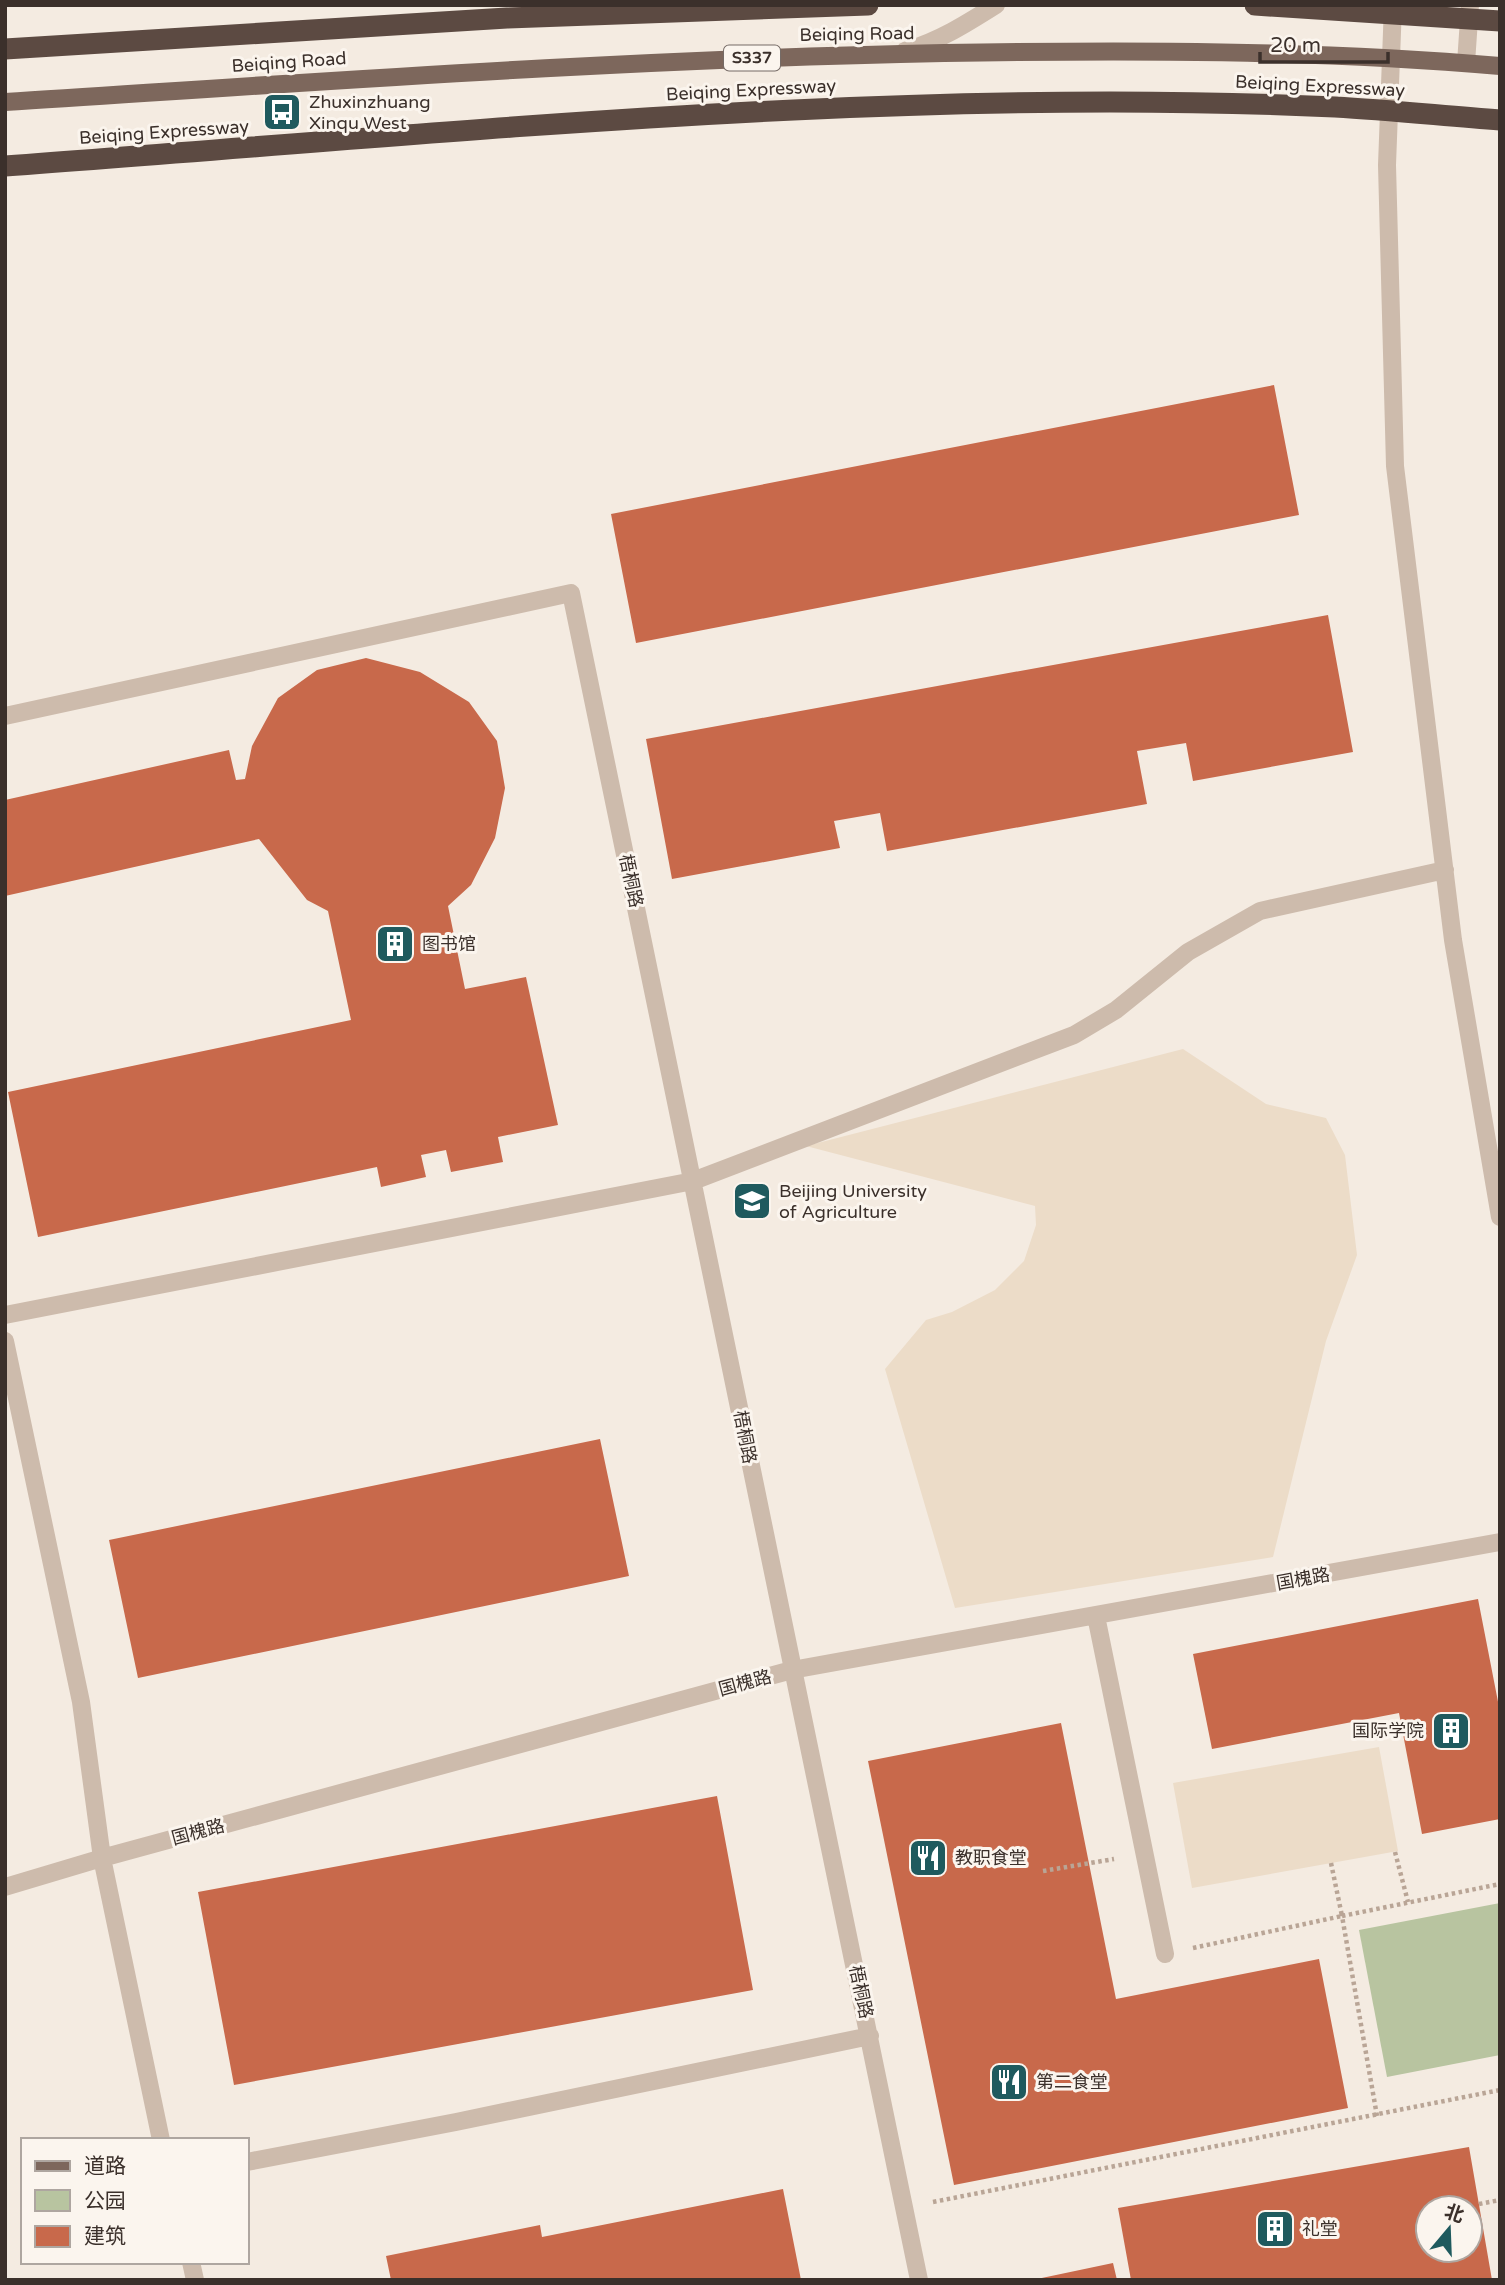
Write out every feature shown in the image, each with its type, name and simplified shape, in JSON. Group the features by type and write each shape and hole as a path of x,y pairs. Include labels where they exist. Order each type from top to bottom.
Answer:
{"highway":[{"path":"5,49 520,17 868,5"},
{"path":"1255,5 1500,21"},
{"name":"Beiqing Expressway","path":"5,166 533,124 811,110 1097,103 1335,107 1500,120"}],"main road":[{"name":"Beiqing Road","path":"5,102 510,69 866,55 1116,50 1391,57 1500,66"}],"street":[{"path":"866,55 902,51 930,44 996,5"},
{"path":"1393,5 1387,165 1395,466 1453,940 1495,1163 1500,1217"},
{"path":"1466,63 1470,5"},
{"name":"梧桐路","path":"5,716 571,593 919,2280"},
{"path":"5,1315 693,1181 1074,1035 1116,1010 1188,952 1260,911 1445,870"},
{"path":"5,1341 81,1702 102,1858 161,2138"},
{"name":"国槐路","path":"5,1887 102,1858 792,1670 1500,1542"},
{"path":"1096,1616 1165,1954"},
{"path":"248,2162 456,2122 870,2036"}],"path":[{"path":"1395,1852 1408,1902"},
{"path":"1043,1871 1144,1854"},
{"path":"1331,1863 1377,2116"},
{"path":"1165,1954 1500,1884"},
{"path":"904,2207 1500,2090"}],"green space":[{"path":"1500,1903 1500,2055 1387,2077 1359,1930"}],"shaded area":[{"path":"1183,1049 1266,1104 1326,1118 1345,1155 1357,1255 1326,1341 1273,1557 955,1608 885,1369 926,1320 952,1312 995,1290 1024,1261 1036,1225 1035,1206 806,1146"},
{"path":"1379,1747 1398,1851 1192,1888 1173,1783"}],"building":[{"path":"1274,385 1299,515 636,643 611,514"},
{"path":"1328,615 1353,752 1193,781 1186,743 1137,751 1147,804 887,851 880,813 834,821 840,848 672,879 646,739"},
{"name":"图书馆","path":"366,658 420,672 469,702 497,741 505,788 495,838 471,885 448,906 465,989 526,977 558,1125 498,1137 503,1162 451,1172 446,1150 421,1155 426,1177 381,1187 377,1167 38,1237 8,1092 351,1020 328,911 307,900 259,839 5,896 5,800 229,750 236,780 245,779 252,746 278,698 317,670"},
{"path":"600,1439 629,1576 138,1678 109,1540"},
{"name":"国际学院","path":"1478,1599 1500,1712 1500,1819 1422,1834 1399,1713 1212,1749 1193,1654"},
{"path":"1061,1723 1116,1999 1319,1959 1348,2108 954,2185 868,1761"},
{"path":"717,1796 753,1990 234,2085 198,1892"},
{"name":"礼堂","path":"1469,2147 1477,2194 1414,2194 1414,2264 1484,2264 1484,2234 1492,2280 1131,2280 1118,2208"},
{"path":"783,2189 801,2280 391,2280 386,2256 540,2225 542,2237"},
{"path":"1113,2263 1117,2280 1037,2280 1037,2279"}],"place":[{"name":"Zhuxinzhuang Xinqu West","path":"282,112"},
{"name":"图书馆","path":"395,944"},
{"name":"Beijing University of Agriculture","path":"752,1201"},
{"name":"国际学院","path":"1451,1731"},
{"name":"教职食堂","path":"928,1858"},
{"name":"第二食堂","path":"1009,2082"},
{"name":"礼堂","path":"1275,2229"}]}
